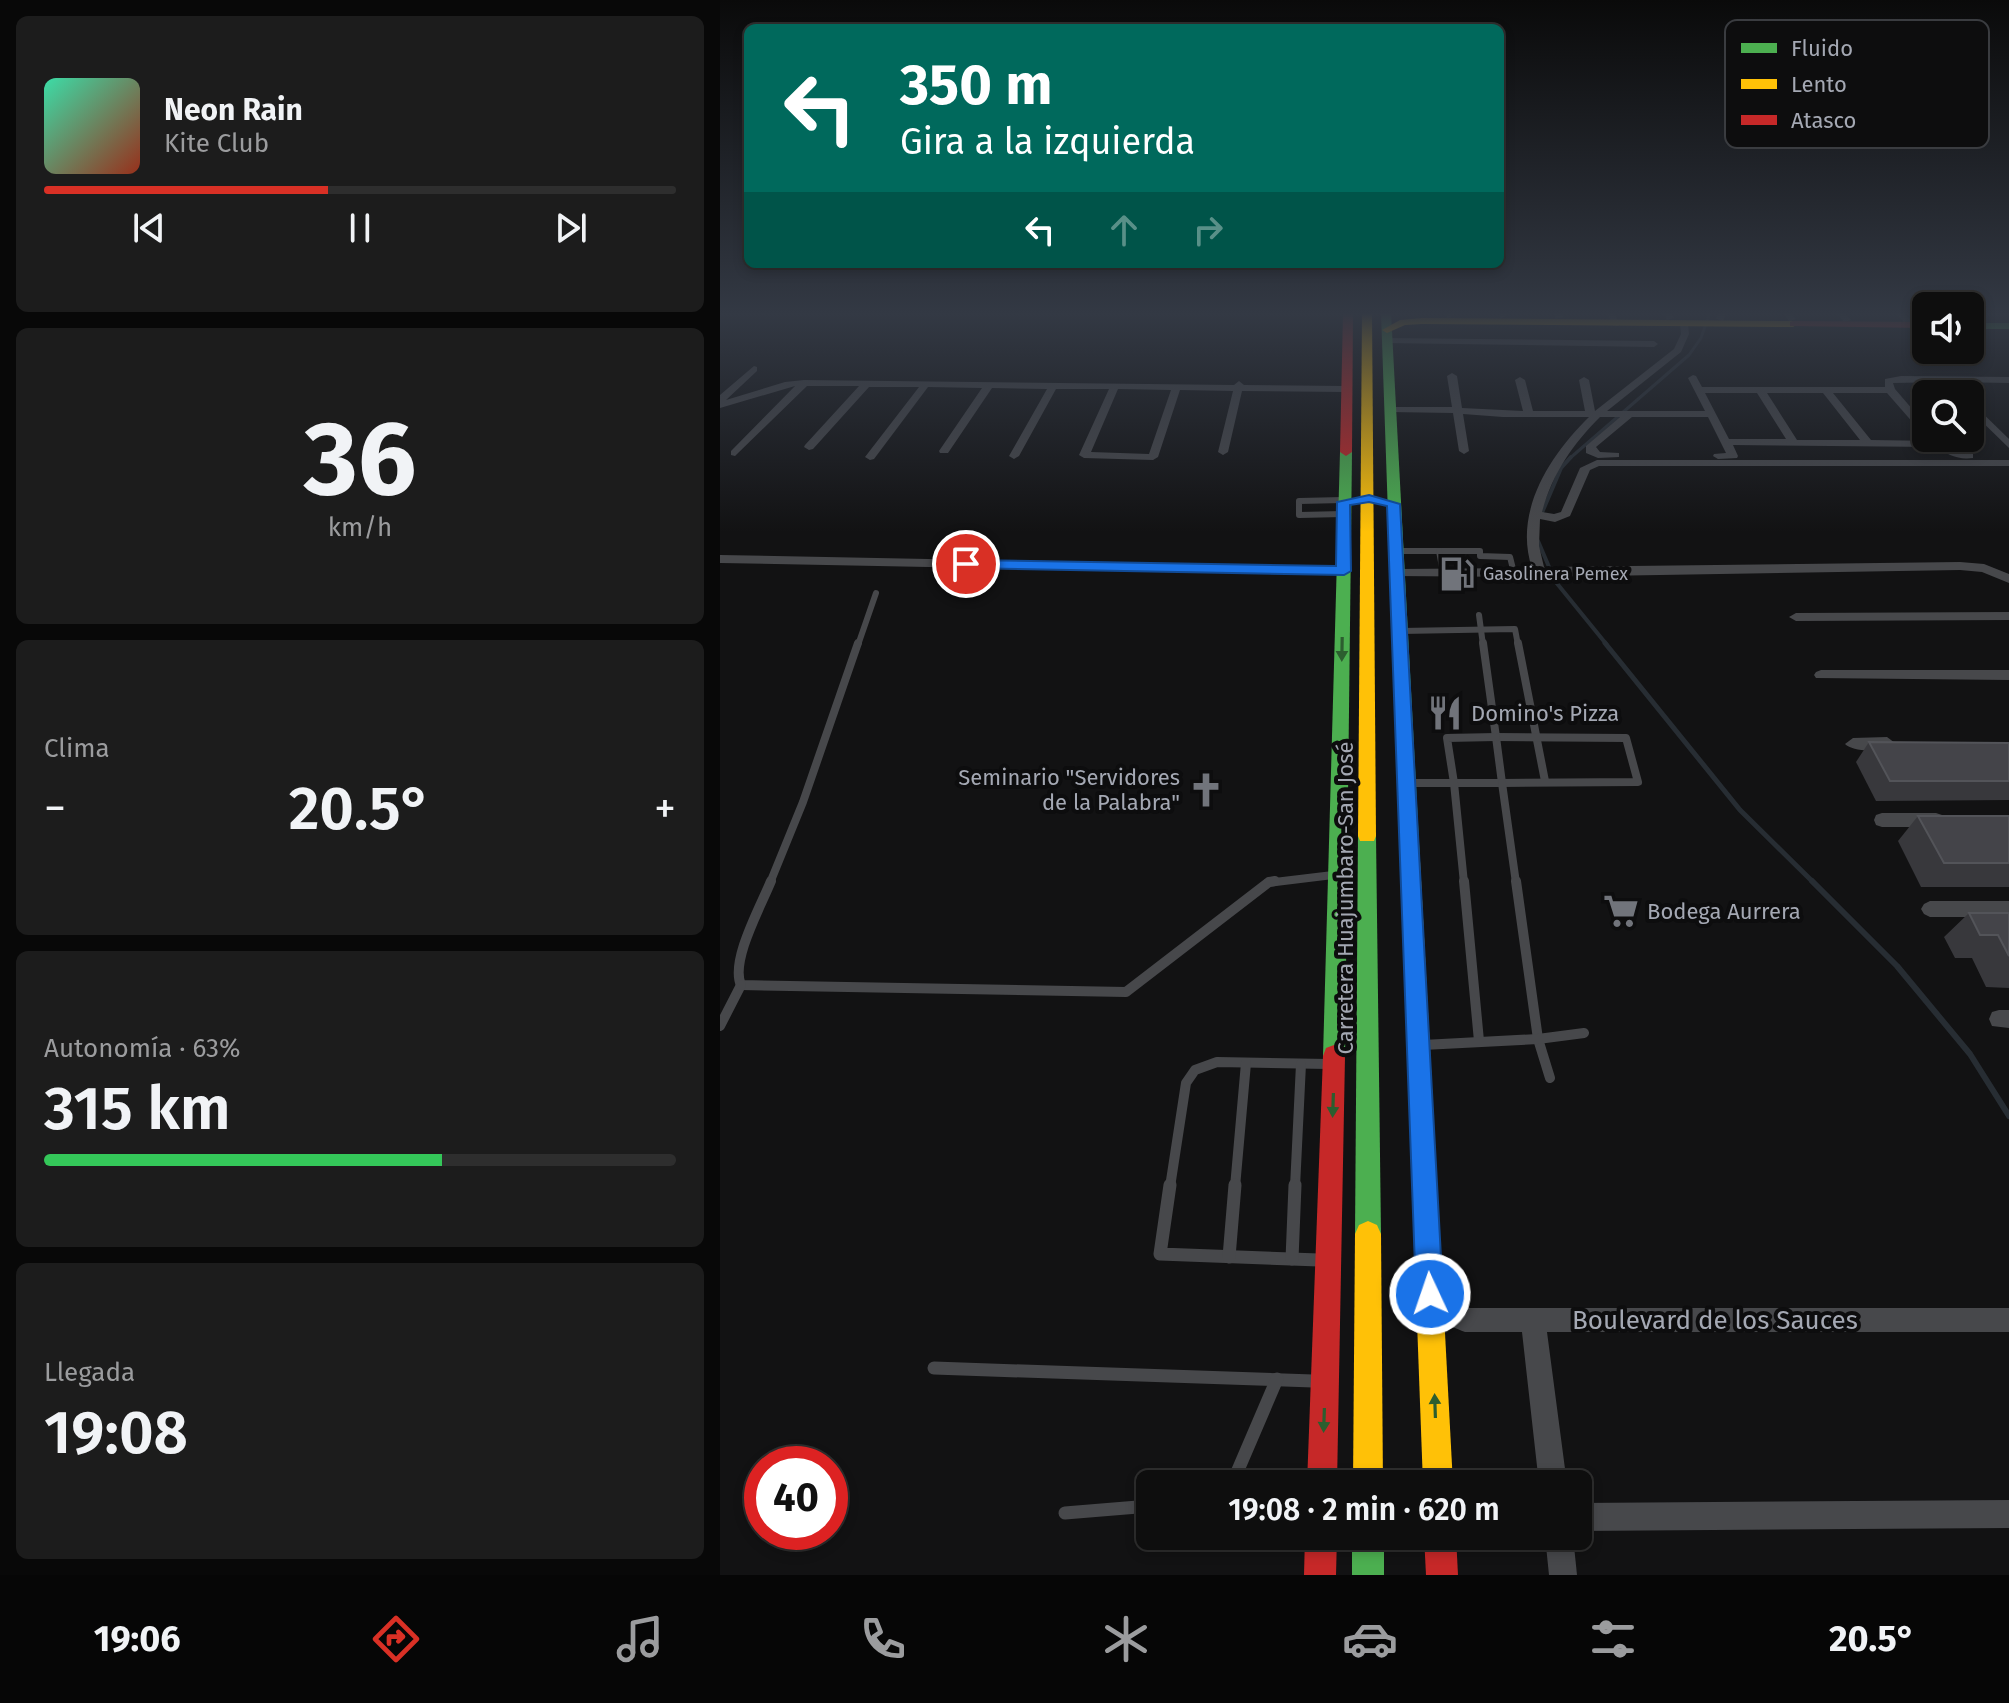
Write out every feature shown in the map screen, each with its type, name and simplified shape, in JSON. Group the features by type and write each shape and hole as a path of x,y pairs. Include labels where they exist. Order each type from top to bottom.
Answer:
{"street":[{"path":"720,402 737,386"},
{"path":"720,402 782,386"},
{"path":"735,453 802,386"},
{"path":"809,447 865,386"},
{"path":"870,457 925,386"},
{"path":"944,451 989,386"},
{"path":"1021,386 1345,386 1338,875 1322,1470"},
{"path":"1014,456 1053,386"},
{"path":"1115,386 1084,455 1153,457 1177,386"},
{"name":"Carretera Huajumbaro-San José","path":"1368,386 1368,1470"},
{"path":"1389,386 1437,1470"},
{"path":"1454,386 1464,451"},
{"path":"1521,386 1529,414"},
{"path":"1586,386 1597,414"},
{"path":"1546,573 1533,559 1532,522 1557,458 1574,435 1633,386"},
{"path":"1626,414 1600,437 1590,451 1610,455 1733,456 1697,386"},
{"path":"1889,386 1912,415"},
{"path":"1223,452 1236,387"},
{"path":"1699,390 1890,390"},
{"path":"1760,390 1794,443"},
{"path":"1826,390 1868,443"},
{"path":"1390,413 1711,414"},
{"path":"1984,419 2009,445"},
{"path":"1726,442 1912,442"},
{"path":"1345,447 1368,452 1392,449"},
{"path":"1951,452 1968,456 2009,456"},
{"path":"1536,515 1555,518 1566,514 1585,468 1597,463 2009,463"},
{"path":"1343,505 1369,499 1393,504"},
{"path":"720,559 1344,571"},
{"path":"1397,573 1960,566 1984,568 2009,579"},
{"path":"1796,617 2009,616"},
{"path":"1821,675 2009,675"},
{"path":"1853,744 1900,743"},
{"path":"1882,820 1961,820"},
{"path":"1930,909 2009,909"},
{"name":"Boulevard de los Sauces","path":"1430,1294 1446,1310 1465,1320 2009,1320"},
{"path":"1533,1321 1551,1470"},
{"path":"1592,1517 2009,1514"},
{"path":"1320,1575 1321,1550"},
{"path":"1368,1550 1368,1575"},
{"path":"1560,1550 1563,1575"}],"lane":[{"path":"1299,501 1343,505 1319,515 1299,515 1299,501"},
{"path":"1319,515 1320,501"},
{"path":"1396,551 1480,551 1480,556 1510,557 1514,573"},
{"path":"1439,551 1443,573"},
{"path":"741,985 737,976 742,952 803,802 876,593"},
{"path":"1479,615 1538,1039 1550,1078"},
{"path":"1400,631 1515,629 1545,781"},
{"path":"1407,783 1454,783 1502,783 1545,781 1638,782 1626,738 1447,738 1454,783 1479,1041"},
{"path":"741,985 1126,992 1269,882 1338,875"},
{"path":"720,1026 741,985"},
{"path":"1418,1045 1538,1039 1584,1033"},
{"path":"1328,1261 1160,1254 1186,1083 1195,1070 1217,1062 1334,1064"},
{"path":"1229,1257 1246,1063"},
{"path":"1292,1259 1301,1064"},
{"path":"934,1368 1325,1381"},
{"path":"1238,1470 1277,1379"},
{"path":"1065,1513 1136,1507"}],"building":[{"path":"1869,742 2009,743 2009,781 1890,781"},
{"path":"1918,816 2009,816 2009,863 1944,863"},
{"path":"1969,913 2009,913 2009,956 1998,935 1980,935"}],"waterway":[{"path":"1570,458 1654,386"},
{"path":"1541,515 1561,468 1570,458"},
{"path":"1538,541 1555,581 1607,645"},
{"path":"1605,643 1740,810 1814,883"},
{"path":"1814,883 1897,966 1970,1054 2009,1116"}],"traffic: fast":[{"path":"1389,386 1410,861"},
{"path":"1334,1056 1346,452"},
{"path":"1367,836 1368,1234"},
{"path":"1368,1550 1368,1575"}],"traffic: slow":[{"path":"1367,386 1367,836"},
{"path":"1410,861 1437,1470"},
{"path":"1368,1234 1368,1470"}],"traffic: jam":[{"path":"1346,452 1347,386"},
{"path":"1322,1470 1334,1056"},
{"path":"1320,1575 1321,1550"},
{"path":"1441,1550 1442,1575"}],"place":[{"name":"Gasolinera Pemex","path":"1457,574"},
{"name":"Domino's Pizza","path":"1445,713"},
{"name":"Seminario \"Servidores de la Palabra\"","path":"1206,790"},
{"name":"Bodega Aurrera","path":"1621,911"}],"route":[{"path":"966,564 1344,571 1343,502 1369,499 1393,504 1430,1294"}]}
